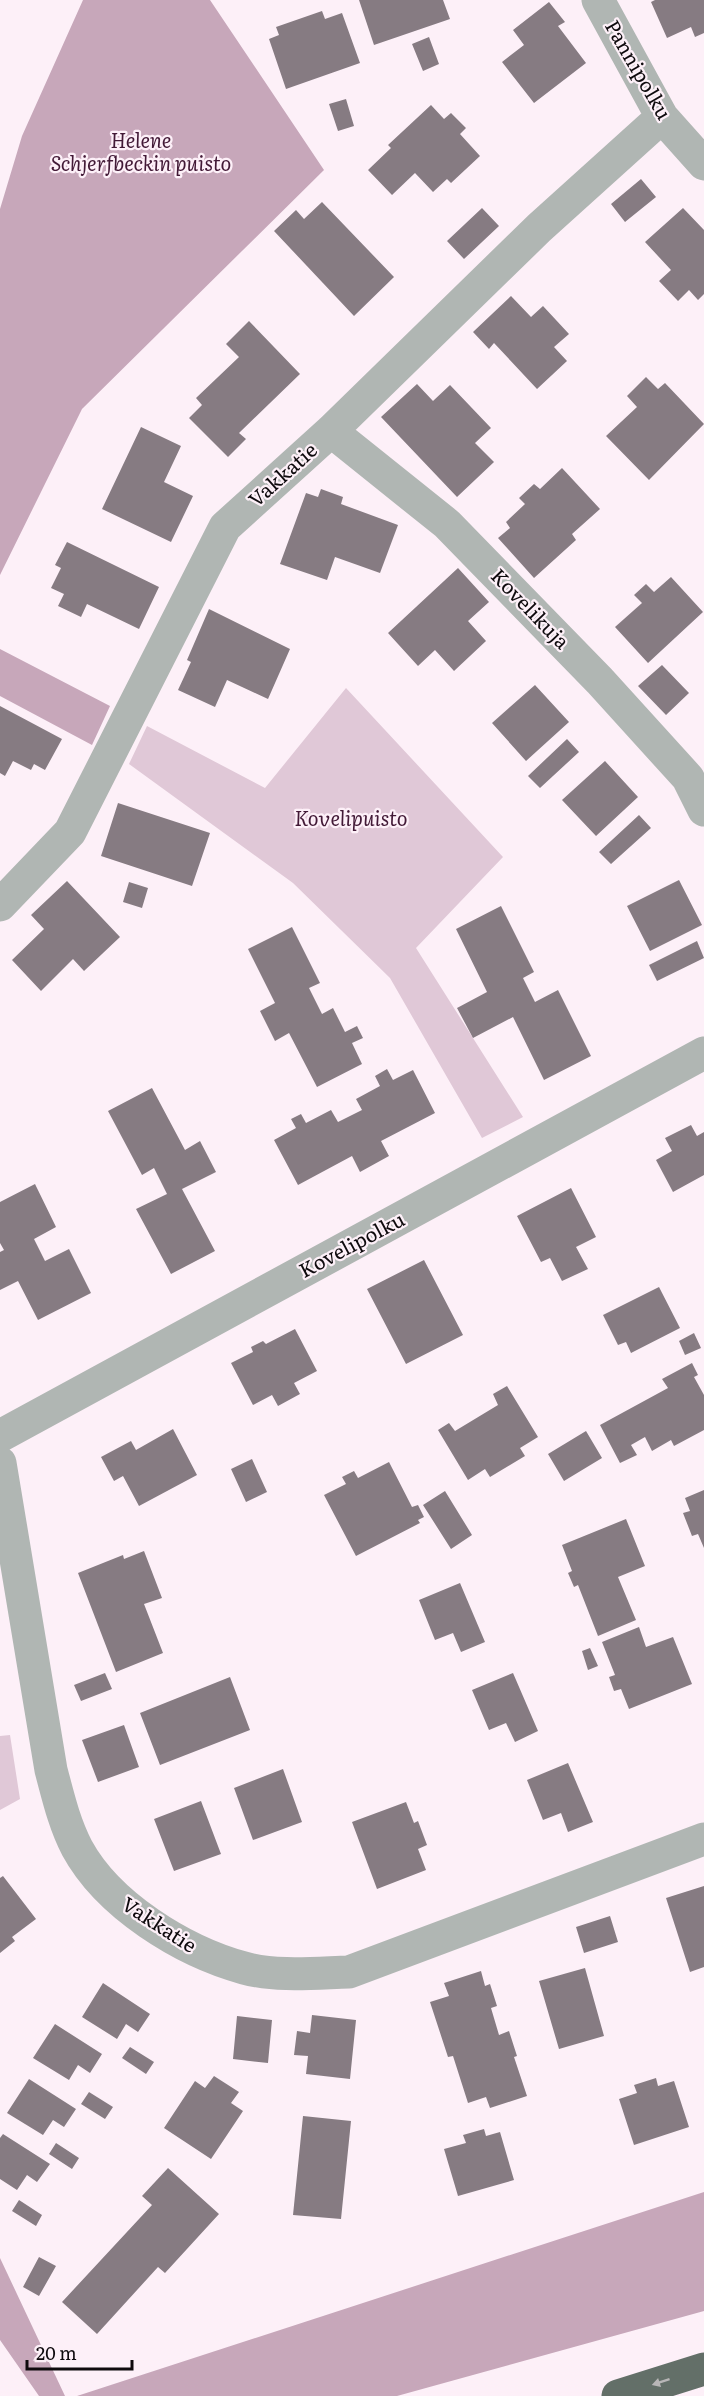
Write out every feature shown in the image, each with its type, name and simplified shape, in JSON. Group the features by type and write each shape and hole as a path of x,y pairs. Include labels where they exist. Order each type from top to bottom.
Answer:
{"highway":[{"path":"618,2396 704,2368"}],"street":[{"name":"Pannipolku","path":"598,0 662,117 704,164"},
{"name":"Vakkatie","path":"0,905 70,832 225,527 331,431 493,271 622,150 662,117"},
{"name":"Kovelikuja","path":"331,431 454,531 600,681 688,778 704,810"},
{"name":"Kovelipolku","path":"0,1436 704,1053"},
{"name":"Vakkatie","path":"0,1462 51,1770 63,1816 77,1848 94,1874 113,1894 151,1924 190,1948 245,1969 297,1974 349,1972 704,1839"}],"green space":[{"name":"Helene Schjerfbeckin puisto","path":"83,0 210,0 324,170 82,409 0,575 0,209 22,136"},
{"path":"0,649 110,706 92,745 0,696"},
{"name":"Kovelipuisto","path":"346,688 503,857 416,948 523,1117 482,1138 390,978 293,883 129,764 147,726 265,788"},
{"path":"10,1735 20,1799 0,1810 0,1736"},
{"path":"704,2192 704,2311 397,2396 77,2396"},
{"path":"0,2258 65,2396 39,2396 0,2340"}],"building":[{"path":"359,0 443,0 450,19 374,45"},
{"path":"655,0 704,0 704,33 695,37 691,27 667,38 651,2"},
{"path":"549,2 565,22 558,26 586,63 534,103 502,62 524,45 513,30"},
{"path":"322,11 325,19 342,13 360,63 286,89 269,39 279,35 276,27"},
{"path":"429,37 439,64 423,71 412,44"},
{"path":"346,99 354,126 338,131 329,104"},
{"path":"431,105 444,119 451,113 466,128 460,134 480,156 451,183 447,179 433,192 415,173 392,195 368,170 391,148 388,145"},
{"path":"641,179 656,197 625,222 611,204"},
{"path":"322,202 394,277 354,316 274,231 296,210 304,219"},
{"path":"482,208 499,226 464,259 447,241"},
{"path":"683,208 704,230 704,294 698,300 689,290 678,301 659,281 671,270 645,242"},
{"path":"511,296 531,317 543,306 569,334 554,347 567,361 537,389 494,343 489,349 473,332"},
{"path":"249,321 300,374 239,433 246,439 228,457 189,418 202,405 196,398 239,357 226,344"},
{"path":"646,377 658,389 665,383 704,424 649,480 606,436 637,407 627,396"},
{"path":"417,384 433,401 450,385 491,428 475,443 494,462 457,497 381,417"},
{"path":"141,427 181,446 164,482 193,496 171,542 102,509"},
{"path":"562,468 600,509 572,534 576,540 534,578 498,538 510,528 506,522 525,504 519,498 534,484 540,489"},
{"path":"321,489 343,497 341,504 398,525 380,573 335,557 327,580 280,564 306,493 318,497"},
{"path":"67,542 159,587 139,629 87,604 81,617 58,606 64,594 51,588 61,568 55,565"},
{"path":"458,568 489,602 468,621 486,641 454,671 435,650 418,666 388,633"},
{"path":"671,577 703,612 648,663 615,627 642,603 634,595 646,584 654,592"},
{"path":"209,609 290,649 268,699 227,680 215,707 178,690 191,662 187,660"},
{"path":"662,665 689,693 666,715 638,686"},
{"path":"535,685 569,722 526,761 492,723"},
{"path":"0,706 62,739 45,770 34,764 31,770 13,761 5,776 0,773"},
{"path":"567,739 579,752 540,788 528,776"},
{"path":"605,761 638,797 596,836 562,800"},
{"path":"118,803 210,833 192,886 101,856"},
{"path":"639,815 651,828 611,864 599,852"},
{"path":"679,880 702,925 650,951 627,906"},
{"path":"67,881 120,937 84,971 73,959 41,991 12,960 44,929 31,915"},
{"path":"129,882 148,888 142,908 123,902"},
{"path":"501,906 534,972 523,978 535,1002 558,990 591,1056 544,1080 513,1017 473,1038 457,1008 487,992 456,929"},
{"path":"292,927 320,983 309,988 322,1014 333,1008 345,1032 357,1026 363,1038 352,1043 362,1064 317,1087 289,1033 275,1041 260,1011 275,1003 248,949"},
{"path":"697,941 704,958 657,981 649,965"},
{"path":"387,1069 393,1080 413,1070 435,1113 381,1141 389,1156 360,1172 352,1156 298,1185 274,1140 296,1128 291,1119 301,1114 306,1123 331,1110 338,1122 362,1110 356,1099 380,1086 375,1076"},
{"path":"152,1088 185,1150 200,1141 216,1172 182,1189 215,1251 171,1274 136,1209 167,1194 154,1168 142,1175 108,1111"},
{"path":"691,1125 697,1136 704,1132 704,1175 673,1192 656,1160 672,1151 665,1138"},
{"path":"35,1184 56,1227 34,1239 45,1261 69,1249 91,1293 38,1320 18,1281 0,1290 0,1252 4,1250 0,1243 0,1202"},
{"path":"571,1188 596,1237 576,1247 588,1269 562,1281 550,1258 541,1262 517,1216"},
{"path":"424,1260 463,1335 406,1364 367,1289"},
{"path":"659,1287 680,1328 631,1353 626,1342 618,1345 603,1315"},
{"path":"295,1329 317,1371 294,1383 300,1394 278,1406 272,1395 253,1405 231,1363 253,1352 251,1347 263,1341 266,1344"},
{"path":"694,1333 701,1348 685,1355 679,1341"},
{"path":"692,1363 698,1375 694,1377 704,1395 704,1430 674,1446 671,1440 652,1451 645,1437 631,1445 637,1455 620,1463 600,1425 668,1388 662,1379"},
{"path":"507,1386 538,1437 520,1448 525,1456 490,1477 485,1469 468,1480 438,1430 449,1423 455,1431 498,1405 493,1394"},
{"path":"173,1429 197,1475 139,1506 123,1476 114,1481 101,1457 131,1441 136,1450"},
{"path":"586,1431 602,1458 564,1481 548,1454"},
{"path":"252,1459 267,1492 246,1502 231,1469"},
{"path":"389,1462 412,1507 418,1505 424,1517 418,1520 420,1523 356,1556 324,1495 346,1484 342,1477 354,1471 358,1478"},
{"path":"704,1490 704,1548 698,1534 692,1536 683,1513 690,1511 685,1498"},
{"path":"445,1491 472,1535 451,1549 423,1505"},
{"path":"626,1519 645,1566 618,1577 636,1620 598,1636 578,1585 574,1587 568,1573 572,1571 562,1545"},
{"path":"144,1551 162,1598 144,1604 163,1653 116,1672 78,1573 123,1555 124,1559"},
{"path":"460,1583 485,1642 461,1652 453,1633 435,1640 419,1600"},
{"path":"639,1627 646,1647 673,1637 692,1684 629,1709 621,1689 614,1691 609,1677 615,1675 602,1642"},
{"path":"590,1648 598,1666 588,1670 582,1651"},
{"path":"105,1673 112,1689 81,1701 74,1685"},
{"path":"513,1673 538,1731 515,1742 506,1723 489,1730 472,1690"},
{"path":"230,1677 250,1730 160,1765 140,1713"},
{"path":"124,1725 139,1767 98,1782 82,1740"},
{"path":"568,1763 593,1822 568,1832 561,1813 543,1820 527,1780"},
{"path":"283,1769 302,1822 253,1840 234,1788"},
{"path":"201,1801 221,1854 174,1871 154,1819"},
{"path":"406,1802 414,1823 418,1821 427,1845 418,1849 426,1870 377,1889 352,1822"},
{"path":"3,1876 36,1919 12,1937 15,1941 0,1953 0,1878"},
{"path":"704,1886 704,1967 690,1972 666,1898"},
{"path":"610,1916 618,1942 584,1953 576,1927"},
{"path":"585,1968 604,2036 559,2049 539,1981"},
{"path":"481,1971 485,1986 490,1984 497,2006 491,2008 499,2035 509,2031 517,2056 514,2057 527,2096 490,2108 486,2097 468,2103 453,2056 448,2057 430,2002 449,1996 444,1983"},
{"path":"103,1983 150,2014 138,2032 126,2024 117,2039 82,2017"},
{"path":"312,2015 356,2020 350,2079 306,2074 308,2056 294,2055 297,2031 310,2033"},
{"path":"237,2016 272,2020 268,2063 233,2059"},
{"path":"55,2024 102,2054 90,2073 78,2065 69,2080 33,2058"},
{"path":"130,2047 154,2062 146,2074 122,2058"},
{"path":"214,2076 239,2092 231,2103 243,2111 211,2159 164,2128 195,2081 205,2088"},
{"path":"656,2078 658,2086 674,2081 689,2127 634,2145 619,2099 637,2093 634,2085"},
{"path":"29,2079 76,2109 64,2127 53,2120 43,2135 7,2113"},
{"path":"89,2092 113,2107 105,2119 81,2104"},
{"path":"303,2116 351,2121 341,2219 293,2215"},
{"path":"484,2129 486,2136 500,2132 514,2180 458,2196 444,2149 466,2143 463,2135"},
{"path":"3,2134 50,2164 37,2182 27,2175 17,2190 0,2179 0,2138"},
{"path":"56,2143 79,2158 72,2169 49,2154"},
{"path":"168,2168 219,2214 165,2273 158,2267 97,2334 62,2302 152,2205 142,2196"},
{"path":"19,2200 42,2215 36,2226 12,2211"},
{"path":"39,2257 56,2266 39,2296 23,2287"}]}
